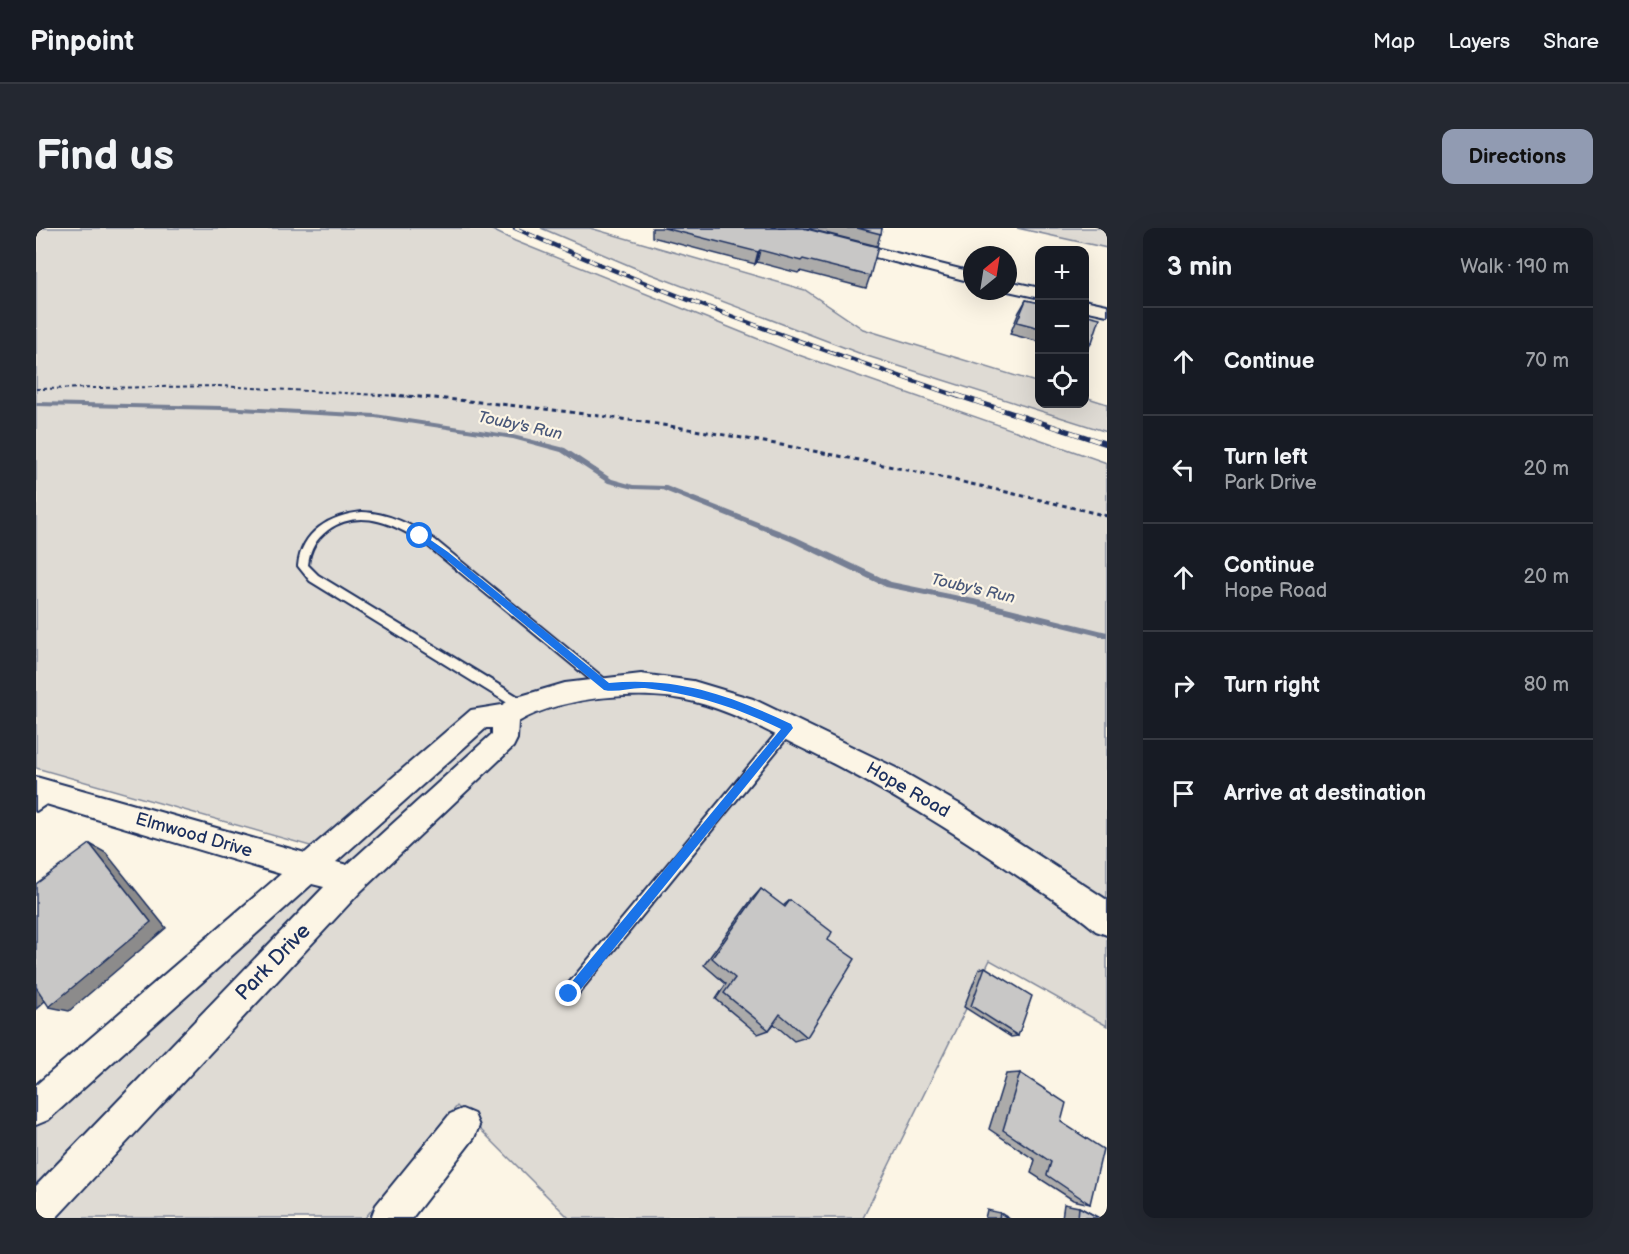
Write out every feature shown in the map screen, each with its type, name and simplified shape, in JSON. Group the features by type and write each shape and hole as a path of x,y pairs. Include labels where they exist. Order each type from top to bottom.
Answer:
{"street":[{"path":"778,228 963,275"},
{"path":"1017,288 1035,293"},
{"path":"1089,306 1107,310"},
{"name":"Hope Road","path":"607,687 641,684 693,691 744,707 887,777 951,814 1103,912"},
{"path":"36,1108 306,868 480,718 515,711 565,693 607,687"},
{"name":"Park Drive","path":"36,1213 351,881 504,739 515,711"},
{"name":"Elmwood Drive","path":"41,796 351,881"},
{"path":"389,1218 462,1126"}],"lane":[{"path":"515,711 314,578 303,566 304,551 310,539 334,522 355,515 377,516 398,523 446,555 607,687"},
{"path":"569,994 788,728"}],"path":[{"path":"36,389 202,386 297,390 417,396 610,416 781,444 873,462 981,484 1107,516"}],"shaded area":[{"path":"36,228 488,228 793,353 1107,463 1107,1026 990,960 863,1218 569,1218 457,1106 365,1218 36,1218 36,1088 314,847 36,768"},
{"path":"541,228 590,228 805,290 863,329 1035,382 1035,408 1089,408 1089,398 1107,404 1107,432 864,355 640,270"},
{"path":"1017,228 1107,228 1107,248"}],"building":[{"path":"664,228 803,228 878,247 870,276 803,259 801,261 760,250 758,252"},
{"path":"857,228 882,228 881,234"},
{"path":"1026,300 1035,302 1035,327 1017,322"},
{"path":"1089,315 1100,318 1092,342 1089,341"},
{"path":"90,844 151,922 49,1007 36,987 36,884"},
{"path":"761,889 785,907 790,900 832,932 828,940 855,959 807,1037 780,1014 769,1030 724,993 735,978 712,958"},
{"path":"985,967 1032,996 1018,1036 971,1006"},
{"path":"1020,1073 1066,1103 1061,1122 1103,1149 1090,1204 1047,1175 1051,1162 1003,1130"},
{"path":"1079,1207 1099,1218 1078,1218"}],"waterway":[{"name":"Touby's Run","path":"36,404 222,408 375,416 513,437 563,450 610,481 633,487 663,488 793,539 889,585 974,602 1107,635"}],"railway":[{"path":"515,228 625,275 736,318 960,397"},
{"path":"956,395 1107,444"}],"route":[{"path":"420,536 607,687 641,684 693,691 744,707 788,728 569,994"}]}
